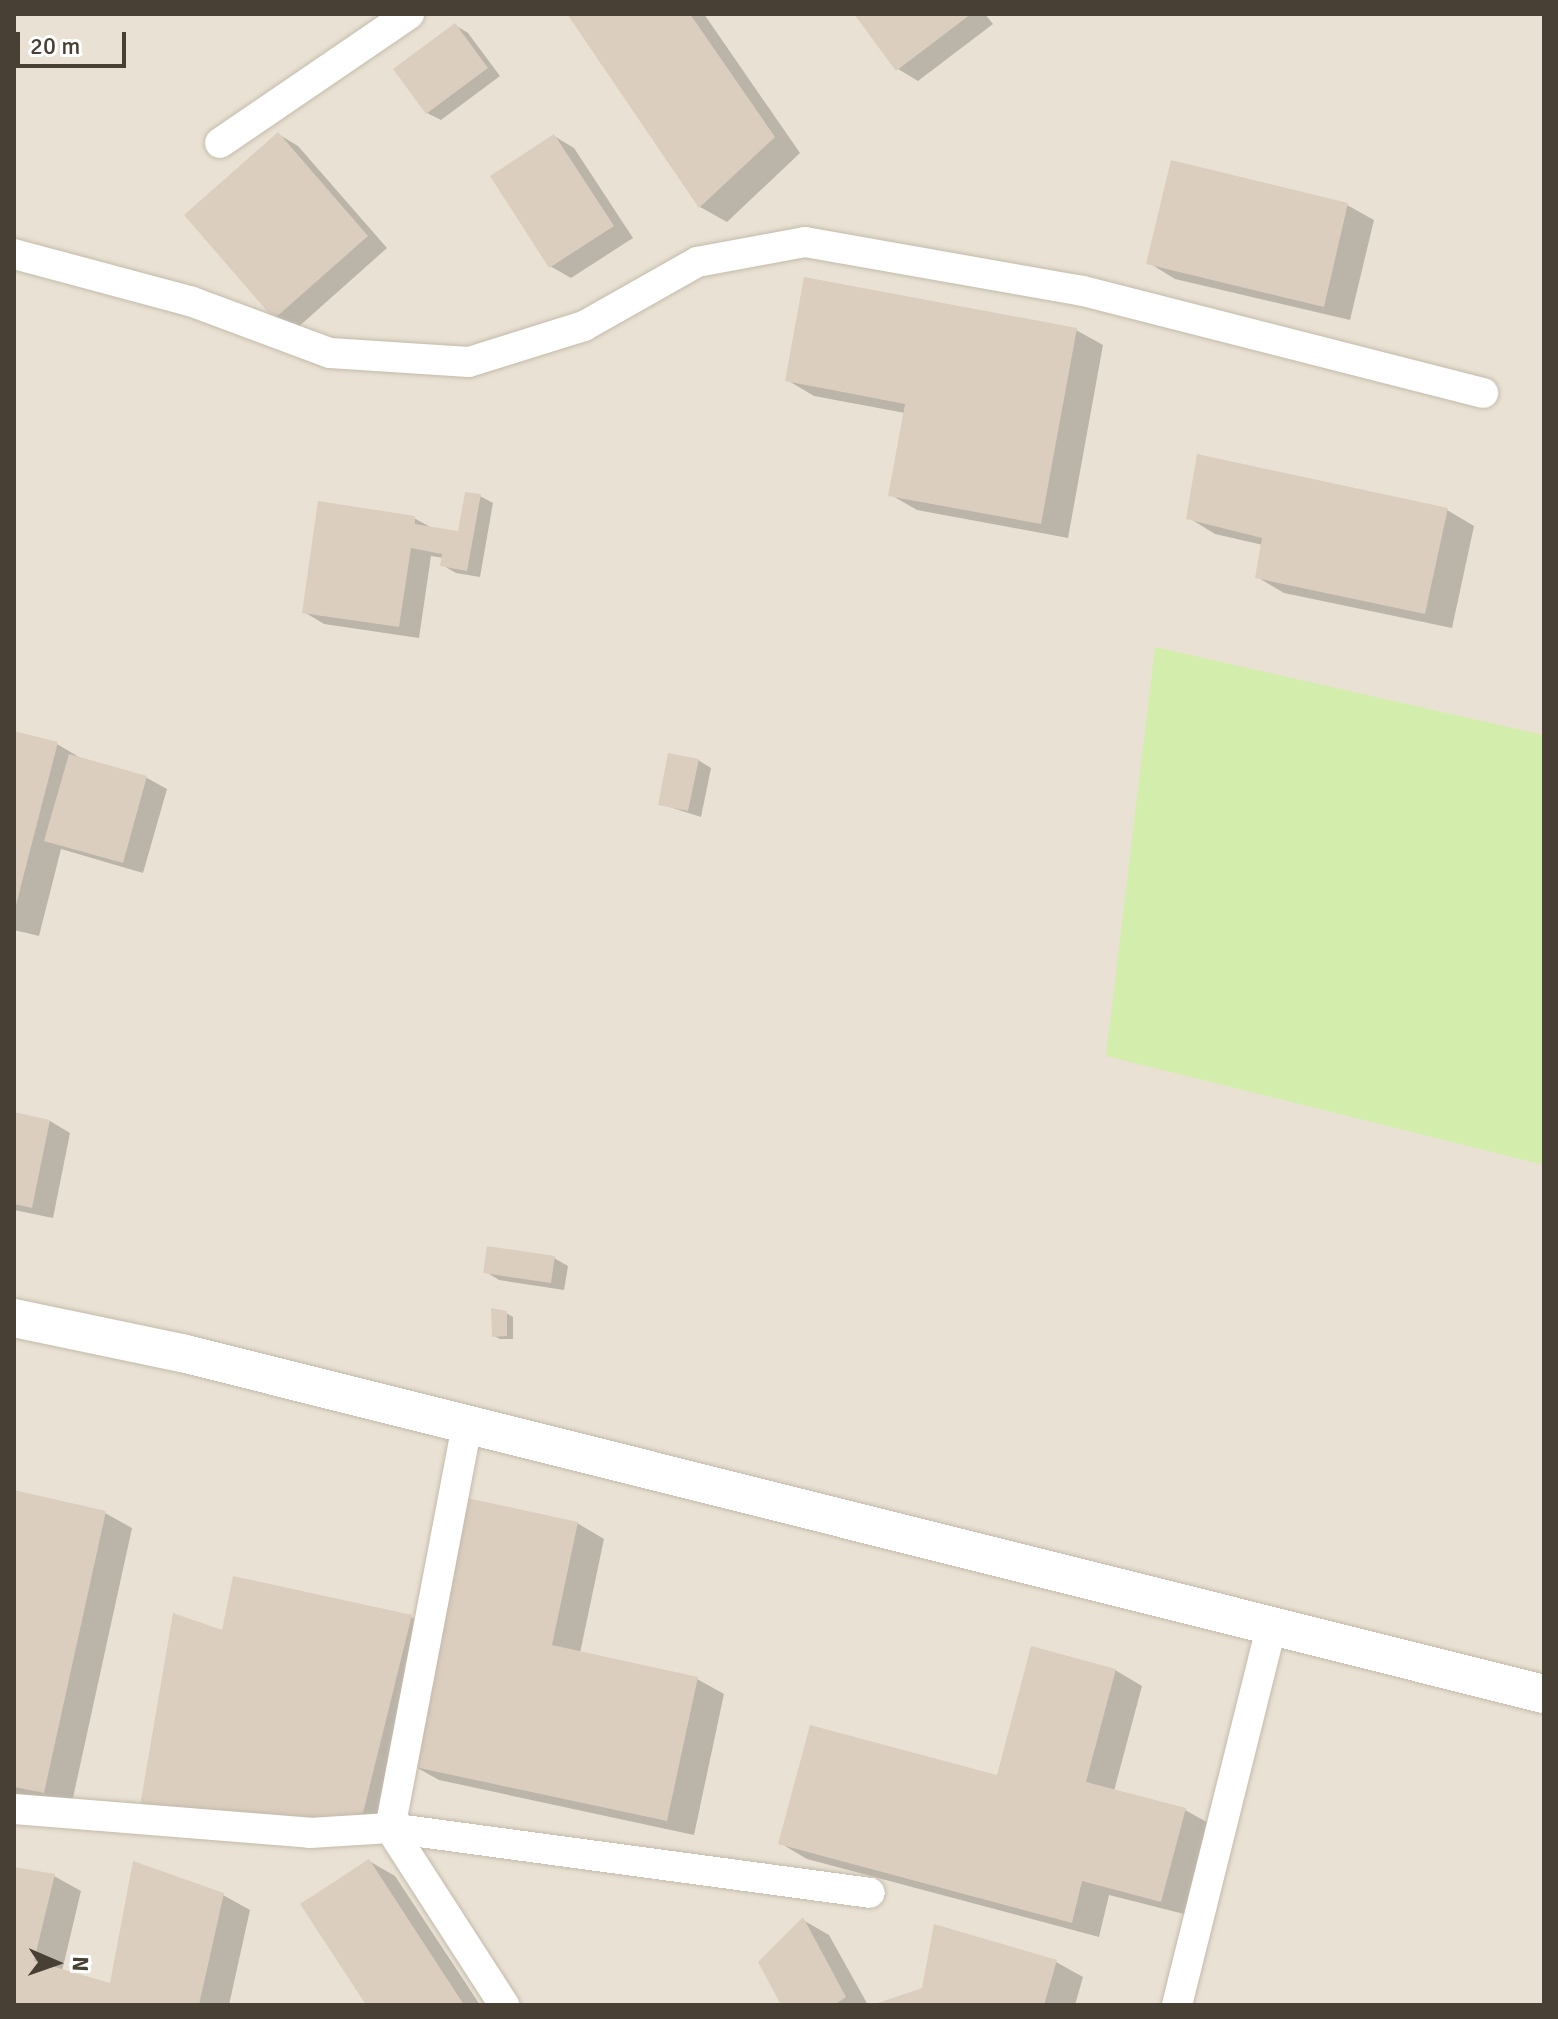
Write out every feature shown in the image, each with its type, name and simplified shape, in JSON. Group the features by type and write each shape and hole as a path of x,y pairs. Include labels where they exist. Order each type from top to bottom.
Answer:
{"street":[{"path":"220,143 409,14"},
{"path":"14,254 190,301 330,353 469,362 584,326 697,262 805,242 1083,291 1483,393"},
{"path":"14,1318 182,1353 1544,1694"},
{"path":"467,1425 390,1828 504,2005"},
{"path":"1177,2005 1271,1628"},
{"path":"14,1809 310,1833 390,1828 870,1893"}],"shaded area":[{"path":"14,14 1544,14 1544,2005 14,2005"}],"green space":[{"path":"1155,647 1544,735 1544,1165 1106,1056"}],"building":[{"path":"567,14 690,14 775,137 699,208"},
{"path":"854,14 971,14 896,71"},
{"path":"455,23 488,68 426,114 393,69"},
{"path":"278,132 368,236 274,319 184,215"},
{"path":"554,134 614,226 549,268 490,176"},
{"path":"1171,160 1348,203 1324,307 1146,264"},
{"path":"804,277 1077,328 1041,524 888,496 905,404 785,381"},
{"path":"1197,454 1448,508 1425,614 1255,578 1262,538 1186,519"},
{"path":"465,492 481,494 467,571 440,566 442,554 411,548 399,627 302,613 318,501 415,516 415,524 458,531"},
{"path":"14,731 58,742 15,909 14,909"},
{"path":"668,753 699,759 688,811 658,805"},
{"path":"69,754 147,776 123,863 44,841"},
{"path":"14,1112 50,1120 32,1208 14,1204"},
{"path":"487,1246 555,1256 551,1283 483,1273"},
{"path":"491,1308 507,1311 507,1336 492,1337"},
{"path":"14,1490 106,1511 44,1793 14,1787"},
{"path":"467,1498 578,1522 552,1645 698,1677 667,1821 410,1766"},
{"path":"233,1576 412,1615 363,1813 300,1829 140,1806 173,1613 222,1630"},
{"path":"1031,1646 1116,1669 1086,1782 1186,1808 1161,1902 1082,1881 1072,1923 778,1844 810,1725 997,1775"},
{"path":"369,1859 464,2005 366,2005 300,1904"},
{"path":"133,1861 224,1893 199,2005 14,2005 14,1867 55,1874 34,1961 110,1983"},
{"path":"803,1917 846,1997 834,2005 781,2005 758,1962"},
{"path":"934,1924 1057,1960 1044,2005 872,2005 922,1988"}]}
